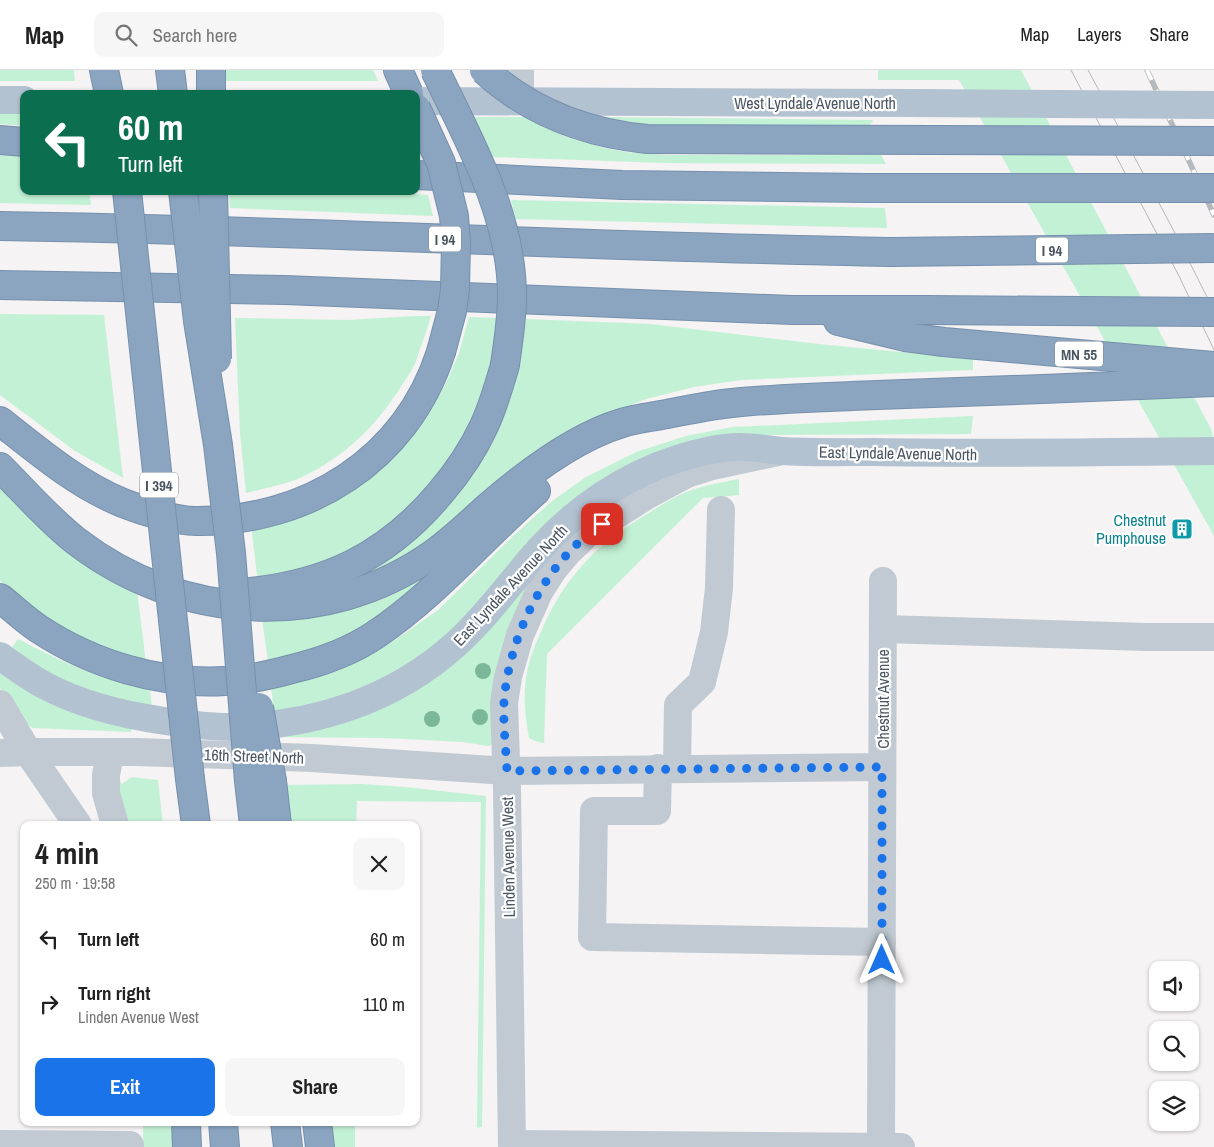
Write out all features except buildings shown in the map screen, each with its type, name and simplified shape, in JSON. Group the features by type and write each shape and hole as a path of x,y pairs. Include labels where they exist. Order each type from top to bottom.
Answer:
{"highway":[{"path":"104,70 107,90"},
{"path":"119,70 120,90"},
{"path":"170,70 172,90"},
{"path":"211,70 211,90"},
{"path":"398,70 407,90"},
{"path":"191,598 266,590 304,582 343,569 365,558 385,546 420,516 463,464 485,425 505,365 510,329 512,295 506,244 499,214 479,162 435,70"},
{"path":"484,70 506,89 531,105 559,118 611,134 647,139 1214,141"},
{"path":"0,421 90,487 123,503 168,516 195,521 228,519 274,511 298,504 346,478 383,448 401,428 433,377 452,311 455,289 456,243 454,216 441,163 420,117"},
{"path":"0,140 20,142"},
{"path":"420,175 622,185 867,188 1214,188"},
{"name":"I 394","path":"127,195 196,821"},
{"path":"184,195 198,321 218,445 230,553 261,781 276,821"},
{"path":"213,195 218,445"},
{"name":"I 94","path":"0,226 257,232 599,245 890,252 1214,248"},
{"path":"0,285 285,290 792,310 1214,312"},
{"name":"MN 55","path":"792,310 905,337 1214,366"},
{"path":"0,467 55,524 96,555 127,573 191,598 236,606 290,607 348,597 388,580 434,553 538,466 588,437 622,423 731,403 1214,382"},
{"path":"0,598 38,628 74,650 95,659 141,673 199,682 224,682 255,678 299,668 336,655 375,635 418,603 507,516 561,472 584,456 678,412"},
{"path":"255,821 261,781"},
{"path":"183,821 191,782"},
{"path":"186,1126 187,1147"},
{"path":"223,1126 225,1147"},
{"path":"285,1126 288,1147"},
{"path":"317,1126 320,1147"}],"main road":[{"path":"0,100 20,100"},
{"name":"West Lyndale Avenue North","path":"420,101 1214,105"},
{"name":"East Lyndale Avenue North","path":"0,656 45,686 120,713 150,719 229,727 274,724 319,716 352,707 377,696 420,672 474,626 556,532 602,496 638,475 677,458 739,446 781,451 972,454 1214,451"}],"street":[{"path":"520,70 520,100"},
{"name":"Linden Avenue West","path":"512,1146 507,771 504,703 513,656 528,613 553,570 568,552 596,528 646,496 687,474 712,466 781,451"},
{"path":"721,510 719,588 714,632 702,682 678,706 657,811 594,811 592,937 882,942"},
{"name":"Chestnut Avenue","path":"881,1147 883,581"},
{"path":"883,629 1146,637 1214,636"},
{"path":"0,704 28,752 75,821"},
{"name":"16th Street North","path":"0,753 136,752 312,758 507,771 882,767"},
{"path":"110,753 106,775 106,793 114,821"},
{"path":"0,1144 130,1138"},
{"path":"512,1146 901,1147"}],"green space":[{"path":"0,70 74,70 75,81 0,81"},
{"path":"224,70 373,70 378,81 225,81"},
{"path":"878,70 1021,70 1211,429 1214,439 1214,536 959,80 878,80"},
{"path":"0,110 20,111 20,126 0,124"},
{"path":"474,117 525,117 570,138 626,152 666,155 881,155 886,164 665,163 493,157"},
{"path":"596,117 873,121 866,128 656,127 616,123"},
{"path":"0,155 20,157 20,195 90,195 91,205 0,203"},
{"path":"420,194 428,195 433,216 230,208 229,195"},
{"path":"511,200 885,208 887,228 516,219"},
{"path":"0,314 104,315 123,478 75,451 0,395"},
{"path":"431,316 416,361 411,372 392,400 371,426 346,450 318,469 288,482 246,493 240,433 235,318 348,320"},
{"path":"469,317 499,318 488,382 458,457 414,508 348,555 258,584 251,524 401,445 432,408 446,383 459,353"},
{"path":"526,319 650,324 828,345 973,359 973,370 741,380 694,387 646,399 605,415 402,563 331,590 499,421 517,371"},
{"path":"973,416 971,434 758,435 714,440 448,637 386,680 324,703 274,711 271,687 357,659 395,640 438,610 513,536 552,501 586,477 636,452 686,436 732,427"},
{"path":"739,479 739,495 703,498 547,654 544,743 529,738 525,695 530,660 537,640 559,596 583,565 612,538 659,506 691,490"},
{"path":"0,483 137,590 146,663 95,648 31,609 0,581"},
{"path":"417,576 424,584 357,632 269,668 262,619 311,617 349,609"},
{"path":"521,586 529,590 494,744 488,746 463,742 384,738 278,737 334,722"},
{"path":"18,639 99,676 150,690 152,708 113,700 40,671 11,649"},
{"path":"0,671 46,701 95,718 132,726 131,732 33,728 25,723 0,688"},
{"path":"132,777 158,780 163,821 123,821 117,787 119,780 122,784"},
{"path":"363,784 486,796 482,1127 477,1128 481,802 357,801 356,821 286,821 281,785"},
{"path":"143,1126 176,1126 177,1147 143,1147"},
{"path":"326,1126 355,1126 355,1147 329,1147"}],"tram line":[{"path":"1071,70 1179,276 1214,350"},
{"path":"1088,70 1176,235 1214,311"}],"railway":[{"path":"1147,70 1214,215"}],"place":[{"name":"Chestnut Pumphouse","path":"1182,529"}],"route":[{"path":"602,524 568,552 553,570 528,613 513,656 504,703 507,771 882,767 882,960"}]}
